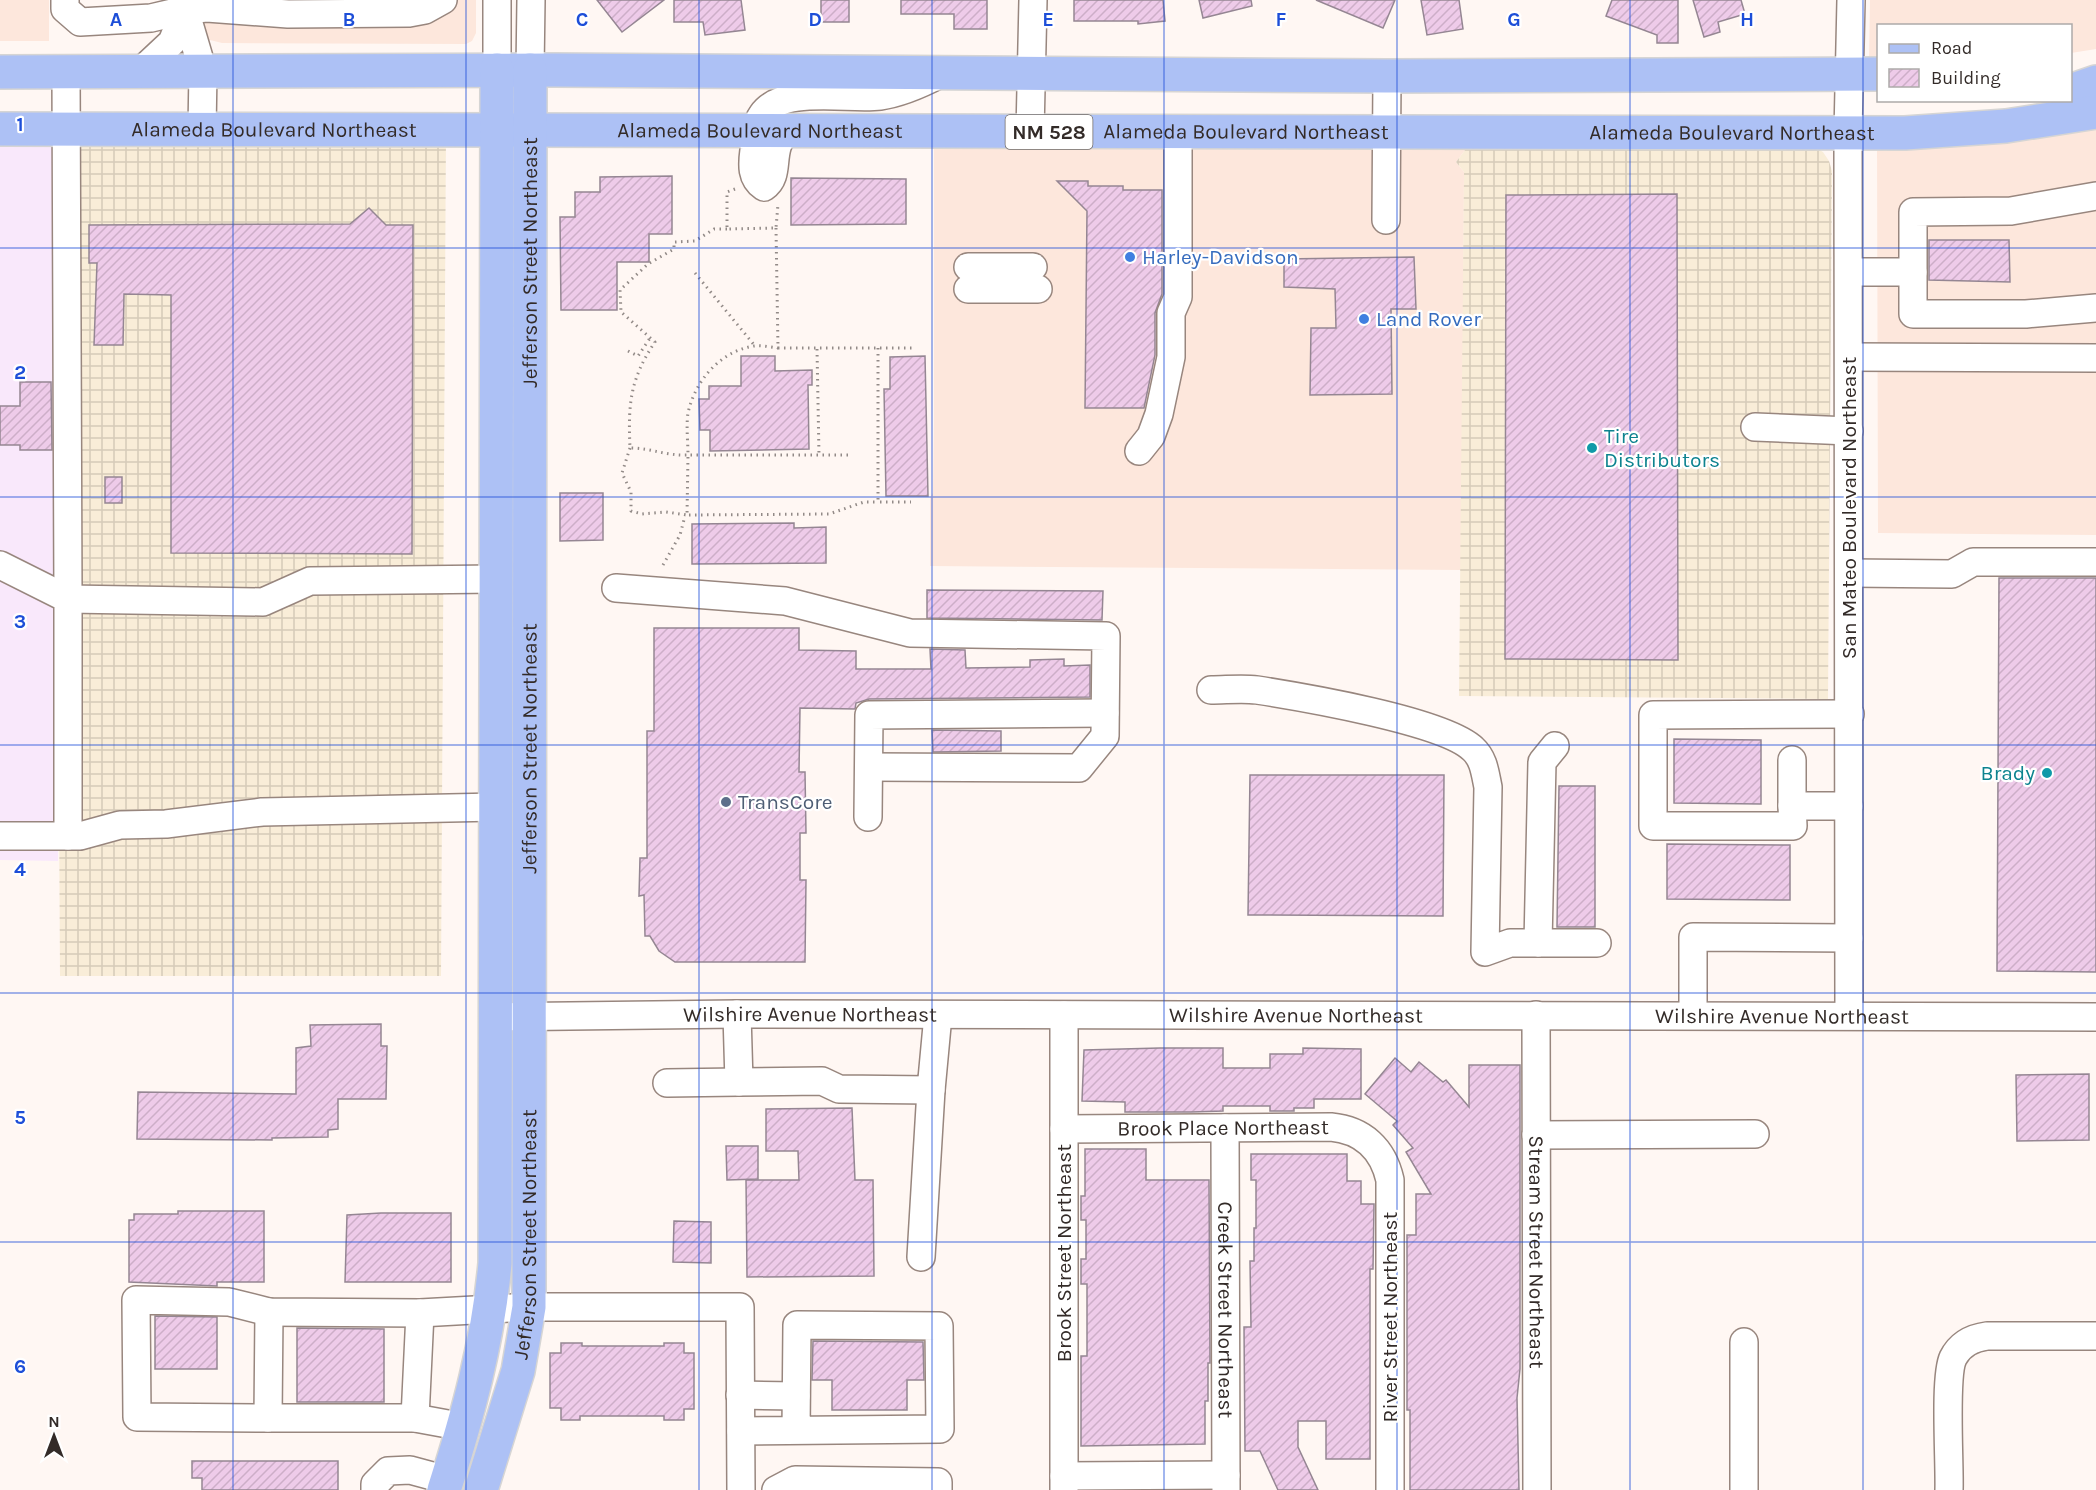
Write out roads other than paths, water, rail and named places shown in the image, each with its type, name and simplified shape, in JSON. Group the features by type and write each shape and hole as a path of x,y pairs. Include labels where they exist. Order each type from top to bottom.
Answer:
{"main road":[{"path":"2072,65 2096,60"},
{"name":"Jefferson Street Northeast","path":"446,1485 481,1365 491,1309 495,1263 497,579 495,129 497,70"},
{"path":"0,72 530,70 1387,76 1864,74"},
{"name":"Jefferson Street Northeast","path":"481,1490 518,1371 529,1307 530,70"},
{"path":"2072,90 2096,82"},
{"path":"2006,126 2049,102"},
{"name":"Alameda Boulevard Northeast","path":"0,129 530,128 772,131 1905,134 2006,126 2096,112"}],"street":[{"path":"65,0 65,9 80,22 104,10 151,9 184,5 288,14 409,13 425,10 443,0"},
{"name":"Jefferson Street Northeast","path":"497,0 497,70"},
{"name":"Jefferson Street Northeast","path":"530,70 531,0"},
{"path":"1030,132 1033,0"},
{"name":"San Mateo Boulevard Northeast","path":"1849,1015 1848,133 1864,74 1851,0"},
{"path":"141,71 172,42 184,5"},
{"path":"184,5 203,71 202,130"},
{"path":"66,72 69,836"},
{"path":"772,131 761,116 783,100 801,97 882,95 904,90 944,72"},
{"path":"1386,220 1387,76"},
{"path":"1138,451 1151,436 1159,414 1170,357 1171,313 1178,297 1178,132"},
{"path":"2096,196 2011,211 1913,212 1912,314 2026,314 2096,308"},
{"path":"1849,272 1913,272"},
{"path":"968,278 1035,278"},
{"path":"1849,357 2096,358"},
{"path":"1755,427 1849,431"},
{"path":"1850,573 1952,574 1973,562 2096,562"},
{"path":"0,565 69,599 263,602 310,581 497,579"},
{"path":"616,588 785,601 910,633 1106,636 1104,736 1079,768 869,767"},
{"path":"1211,690 1255,690 1357,710 1443,731 1473,749 1484,763 1488,787 1485,952 1510,943 1597,943"},
{"path":"868,817 869,715 1105,713"},
{"path":"1791,760 1792,826 1653,826 1653,715 1850,714"},
{"path":"1538,943 1542,762 1555,746"},
{"path":"1792,806 1849,806"},
{"path":"0,836 80,836 120,825 166,824 262,812 496,807"},
{"path":"1693,1015 1693,937 1849,938"},
{"name":"Wilshire Avenue Northeast","path":"495,1017 531,1014 2096,1017"},
{"path":"737,1014 739,1082"},
{"path":"921,1257 938,1015"},
{"name":"Brook Street Northeast","path":"1064,1015 1064,1483"},
{"name":"Stream Street Northeast","path":"1536,1015 1537,1490"},
{"path":"667,1083 822,1081 839,1089 931,1090"},
{"name":"Creek Street Northeast","path":"1225,1128 1226,1482"},
{"name":"Brook Place Northeast","path":"1064,1129 1344,1129 1366,1139 1376,1148"},
{"path":"1536,1135 1755,1134"},
{"name":"River Street Northeast","path":"1376,1148 1383,1158 1390,1180 1390,1490"},
{"path":"464,1427 415,1418 137,1417 136,1300 230,1302 269,1312 420,1313 529,1307 740,1307 741,1490"},
{"path":"268,1418 269,1312"},
{"path":"415,1418 420,1313"},
{"path":"741,1431 940,1429 939,1326 797,1325 796,1430"},
{"path":"1950,1490 1950,1374 1958,1350 1971,1340 1987,1336 2096,1336"},
{"path":"1744,1342 1744,1490"},
{"path":"740,1395 796,1396"},
{"path":"375,1490 375,1484 388,1471 410,1470 446,1485"},
{"path":"776,1490 795,1480 938,1482 938,1490"},
{"path":"1064,1483 1226,1482"}],"place":[{"name":"Harley-Davidson","path":"1130,257"},
{"name":"Land Rover","path":"1364,319"},
{"name":"Tire Distributors","path":"1592,448"},
{"name":"Brady","path":"2047,773"},
{"name":"TransCore","path":"726,802"}]}
